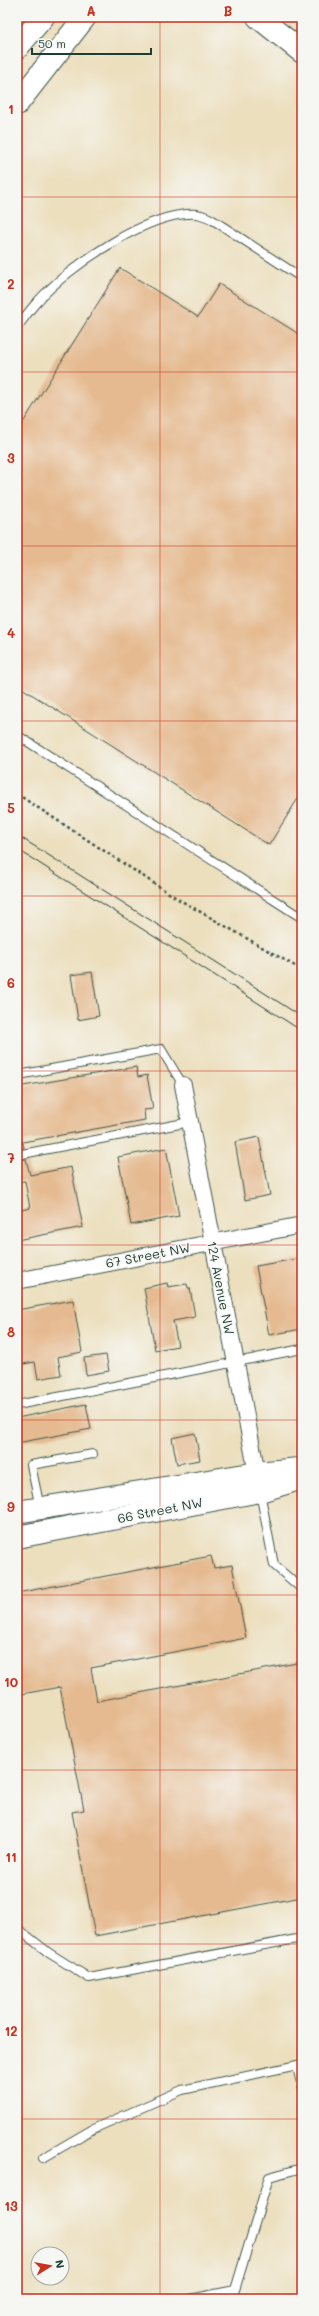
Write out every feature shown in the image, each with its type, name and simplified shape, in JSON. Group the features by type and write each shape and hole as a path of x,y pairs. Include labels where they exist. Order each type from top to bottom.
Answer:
{"main road":[{"path":"17,48 43,17"},
{"path":"17,104 79,25 94,17"},
{"path":"258,17 302,52"},
{"name":"66 Street NW","path":"17,1537 258,1482 302,1469"},
{"name":"66 Street NW","path":"17,1512 40,1508 302,1478"}],"street":[{"name":"124 Avenue NW","path":"183,1085 258,1482"},
{"name":"67 Street NW","path":"17,1280 302,1225"}],"lane":[{"path":"17,327 38,301 80,264 114,242 148,226 186,215 206,216 302,278"},
{"path":"17,735 302,918"},
{"path":"24,1074 161,1049 183,1085"},
{"path":"17,1156 190,1122"},
{"path":"17,1405 302,1349"},
{"path":"40,1508 31,1465 93,1454"},
{"path":"258,1482 274,1565 302,1589"},
{"path":"17,1928 49,1953 89,1978 302,1938"},
{"path":"43,2158 93,2129 182,2090 299,2065 302,2088"},
{"path":"190,2299 235,2290 269,2177 302,2168"}],"path":[{"path":"17,794 178,899 302,970"}],"building":[{"path":"120,268 198,317 219,284 302,336 302,792 269,845 17,685 17,432"},
{"path":"92,972 99,1016 78,1020 71,975"},
{"path":"136,1067 138,1077 147,1075 153,1109 144,1110 145,1120 17,1143 17,1087"},
{"path":"259,1137 270,1195 245,1200 235,1142"},
{"path":"23,1143 24,1148 17,1149 17,1144"},
{"path":"166,1148 179,1216 131,1225 118,1157"},
{"path":"26,1159 30,1175 71,1167 83,1227 17,1240 17,1211 30,1208 25,1181 17,1182 17,1160"},
{"path":"302,1258 302,1329 269,1335 256,1266"},
{"path":"167,1283 168,1287 187,1284 188,1288 190,1288 195,1317 173,1321 178,1346 155,1350 144,1288"},
{"path":"73,1300 82,1352 58,1357 61,1375 38,1379 35,1362 17,1365 17,1310"},
{"path":"106,1355 109,1371 86,1375 84,1358"},
{"path":"86,1404 91,1429 17,1443 17,1418"},
{"path":"195,1433 200,1460 177,1464 172,1438"},
{"path":"211,1556 214,1568 232,1565 246,1638 91,1668 97,1701 302,1662 302,1897 95,1936 72,1812 84,1810 60,1687 17,1695 17,1593"}],"tram line":[{"path":"17,835 302,1017"},
{"path":"17,849 302,1031"}]}
